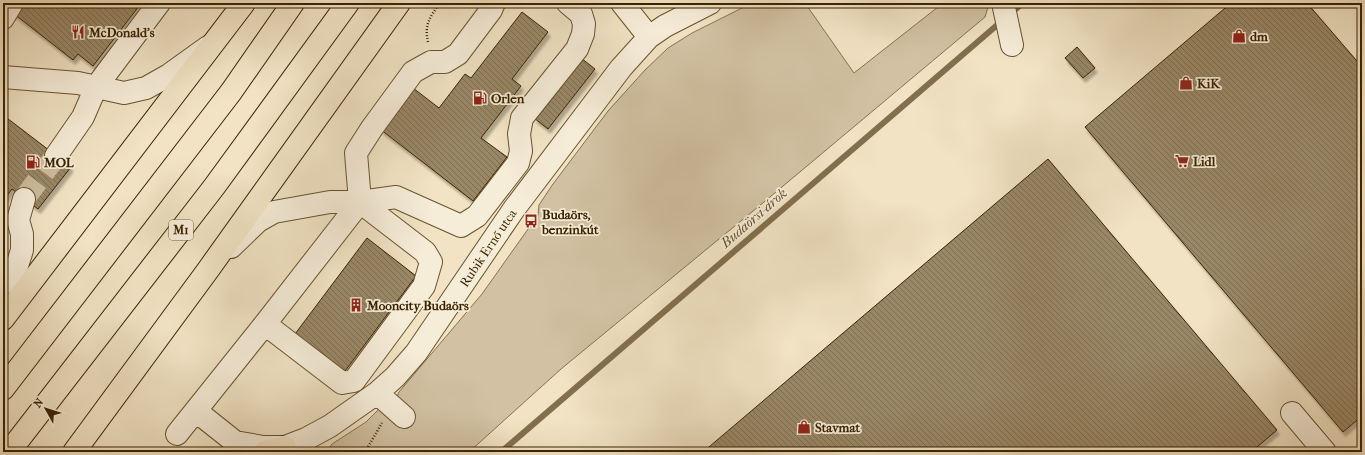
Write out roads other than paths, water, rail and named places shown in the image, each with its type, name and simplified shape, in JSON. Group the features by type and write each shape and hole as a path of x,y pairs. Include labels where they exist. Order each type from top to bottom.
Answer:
{"highway":[{"path":"4,317 244,3"},
{"path":"3,389 231,92 293,3"},
{"name":"M1","path":"9,452 214,187 348,3"},
{"path":"74,452 208,270 399,3"},
{"path":"265,452 286,449"}],"street":[{"path":"3,18 12,3"},
{"path":"56,156 83,117 96,87 159,3"},
{"path":"177,434 360,202 356,153 372,128 413,72 431,62 445,62 458,54 491,10 494,3"},
{"path":"208,270 258,221 274,212 330,202 360,202 396,197 461,226 477,216 518,163 521,151 519,134 522,118 577,49 583,34 584,24 581,14 568,3"},
{"path":"622,3 649,37"},
{"name":"Rubik Ernő utca","path":"286,449 330,426 391,405 395,377 416,353 514,209 620,68 649,37 664,26 710,3"},
{"path":"1003,3 1012,45"},
{"path":"3,77 78,83 124,93 146,88 169,75 215,42"},
{"path":"3,226 24,199 18,220 22,234 22,250 17,266 3,284"},
{"path":"265,324 342,383 354,381 424,286 431,262 425,252 360,202"},
{"path":"196,411 235,442 286,449"},
{"path":"1292,413 1325,452"}],"waterway":[{"name":"Budaörsi-árok","path":"1010,14 1023,3"},
{"name":"Budaörsi-árok","path":"501,452 1003,20"}],"tunnel":[{"path":"24,199 56,156"}],"place":[{"name":"McDonald's","path":"78,32"},
{"name":"dm","path":"1239,36"},
{"name":"KiK","path":"1186,83"},
{"name":"Orlen","path":"480,98"},
{"name":"Lidl","path":"1182,161"},
{"name":"MOL","path":"33,162"},
{"name":"Budaörs, benzinkút","path":"531,221"},
{"name":"Mooncity Budaörs","path":"356,305"},
{"name":"Stavmat","path":"804,427"}]}
